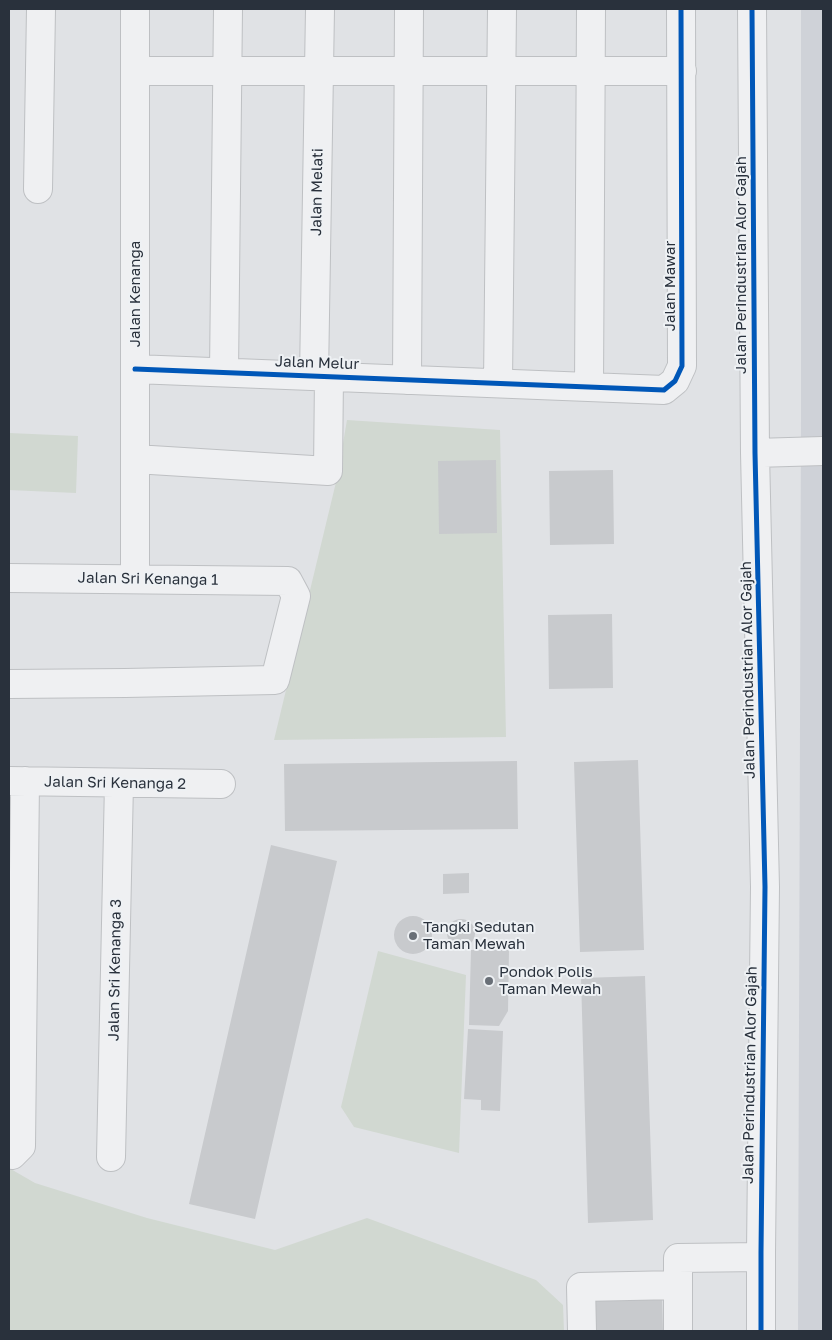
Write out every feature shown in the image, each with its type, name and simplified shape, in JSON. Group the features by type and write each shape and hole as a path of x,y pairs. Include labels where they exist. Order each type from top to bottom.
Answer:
{"street":[{"path":"38,189 41,9"},
{"name":"Jalan Kenanga","path":"135,9 135,579"},
{"path":"224,372 228,9"},
{"name":"Jalan Melati","path":"135,459 328,471 321,376 320,9"},
{"path":"407,380 410,9"},
{"path":"498,383 502,9"},
{"path":"589,387 591,9"},
{"name":"Jalan Mawar","path":"498,383 664,390 675,381 682,366 681,9"},
{"name":"Jalan Perindustrian Alor Gajah","path":"752,9 755,453 765,887 761,1331"},
{"path":"135,71 682,71"},
{"name":"Jalan Melur","path":"135,369 498,383"},
{"path":"755,453 823,451"},
{"name":"Jalan Sri Kenanga 1","path":"9,578 288,581 296,596 274,680 126,684 9,684"},
{"path":"9,1153 12,1155 21,1146 17,781"},
{"name":"Jalan Sri Kenanga 2","path":"17,781 221,784"},
{"name":"Jalan Sri Kenanga 3","path":"111,1157 119,783"},
{"path":"678,1331 678,1258 761,1257"},
{"path":"582,1331 581,1287 678,1285"}],"shaded area":[{"path":"801,9 823,9 823,1331 798,1331"},
{"path":"347,420 500,430 506,737 274,740 337,478"},
{"path":"9,433 78,436 76,493 9,490"},
{"path":"378,951 466,975 459,1153 354,1127 341,1107"},
{"path":"9,1168 35,1183 147,1218 275,1250 367,1218 536,1280 563,1305 564,1331 9,1331"}],"building":[{"path":"496,460 497,533 439,534 438,461"},
{"path":"613,470 614,544 550,545 549,471"},
{"path":"612,614 613,688 549,689 548,615"},
{"path":"638,760 644,950 580,952 574,762"},
{"path":"517,761 518,829 285,831 284,764"},
{"path":"271,845 337,861 255,1219 189,1204"},
{"path":"469,873 469,893 443,894 443,874"},
{"name":"Tangki Sedutan Taman Mewah","path":"413,916 427,921 432,935 427,949 413,954 399,949 394,935 399,921"},
{"path":"461,919 471,923 475,933 471,943 461,947 451,943 447,933 451,923"},
{"name":"Pondok Polis Taman Mewah","path":"471,950 509,950 508,1011 499,1026 469,1025"},
{"path":"645,976 653,1220 588,1223 581,978"},
{"name":"Pondok Polis Taman Mewah","path":"468,1029 503,1031 500,1111 481,1110 481,1100 464,1099"},
{"path":"662,1294 663,1331 591,1331 591,1295"}],"cycle path":[{"path":"135,369 664,390 675,381 682,366 681,9"},
{"path":"752,9 755,453 765,887 761,1331"}],"place":[{"name":"Tangki Sedutan Taman Mewah","path":"413,936"},
{"name":"Pondok Polis Taman Mewah","path":"489,981"}]}
